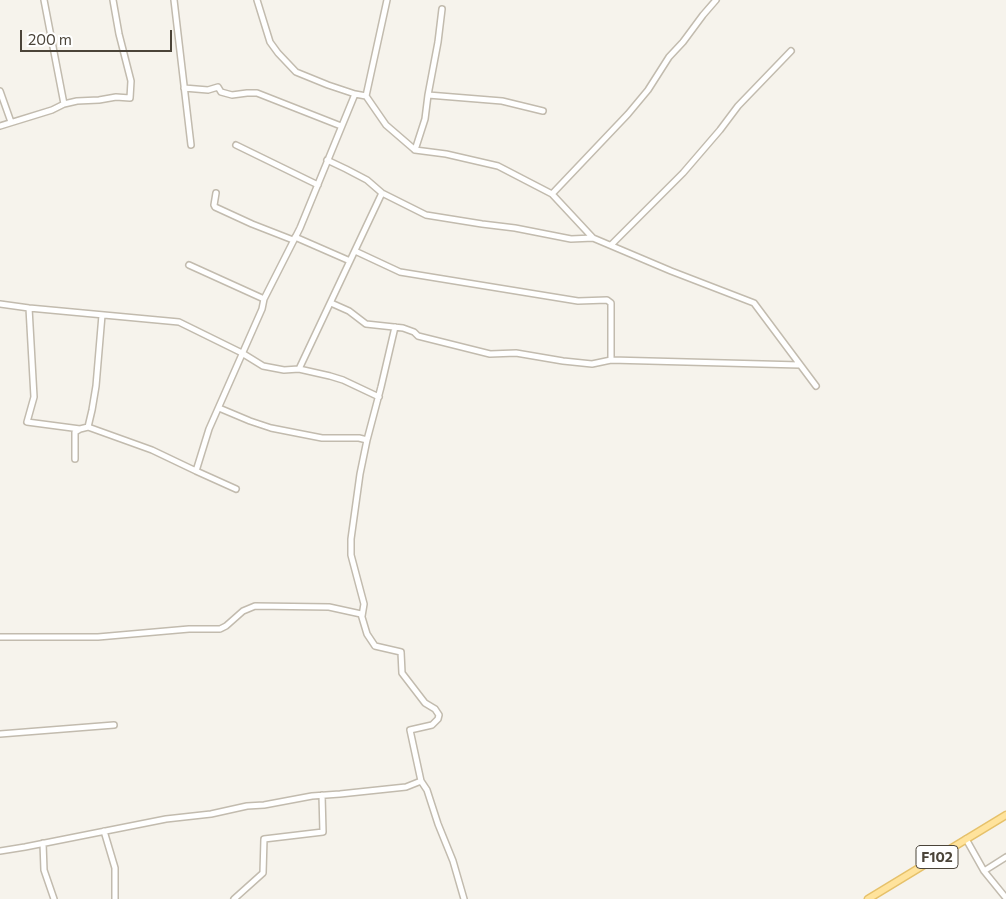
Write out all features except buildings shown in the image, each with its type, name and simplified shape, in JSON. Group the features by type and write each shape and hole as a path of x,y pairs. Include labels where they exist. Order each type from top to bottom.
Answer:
{"main road":[{"name":"F102","path":"868,899 1006,816"}],"street":[{"path":"44,0 64,104"},
{"path":"0,126 52,110 64,104 116,96 130,98 131,81 119,34 113,0"},
{"path":"174,0 191,145"},
{"path":"257,0 270,42 292,68 318,81 366,96 386,124 415,150 446,154 498,166 552,194 593,238"},
{"path":"366,96 387,0"},
{"path":"552,194 628,114 648,90 669,57 716,0"},
{"path":"415,150 425,120 442,9"},
{"path":"611,245 683,173 738,106 791,51"},
{"path":"184,88 208,90 218,87 221,92 232,95 247,92 257,93 342,126"},
{"path":"0,91 11,122"},
{"path":"196,470 219,408 262,309 264,299 318,185 355,94"},
{"path":"428,94 502,101 543,111"},
{"path":"236,145 318,185"},
{"path":"327,160 366,180 382,193 426,215 515,228 571,239 593,238 754,303 816,386"},
{"path":"216,193 215,207 350,261"},
{"path":"299,369 382,193"},
{"path":"354,251 400,272 578,301 607,300 611,304 611,360"},
{"path":"189,265 264,299"},
{"path":"331,303 344,308 366,324 395,327 414,332 418,336 490,354 516,353 592,364 611,360 800,365"},
{"path":"0,304 179,322 242,353 263,366 284,370 299,369 343,380 379,397"},
{"path":"29,308 34,397 27,422 80,429"},
{"path":"88,427 96,386 102,315"},
{"path":"395,327 360,474 351,539 351,555 364,604 362,616 367,634 372,643 378,647 401,652 402,673 425,703 435,708 439,715 432,726 410,730 421,781 427,790 441,833 453,861 464,899"},
{"path":"219,408 271,428 284,429 322,438 359,438 368,440"},
{"path":"75,459 75,432 88,427 152,450 236,489"},
{"path":"0,637 98,636 189,629 220,629 243,611 255,606 329,607 359,613 362,616"},
{"path":"0,734 114,725"},
{"path":"0,851 166,819 211,814 247,806 322,795 406,787 421,781"},
{"path":"234,899 263,873 264,839 322,832 322,795"},
{"path":"104,831 115,868 115,899"},
{"path":"966,839 984,871 1006,898"},
{"path":"43,843 44,870 54,899"},
{"path":"984,871 1006,858"}]}
